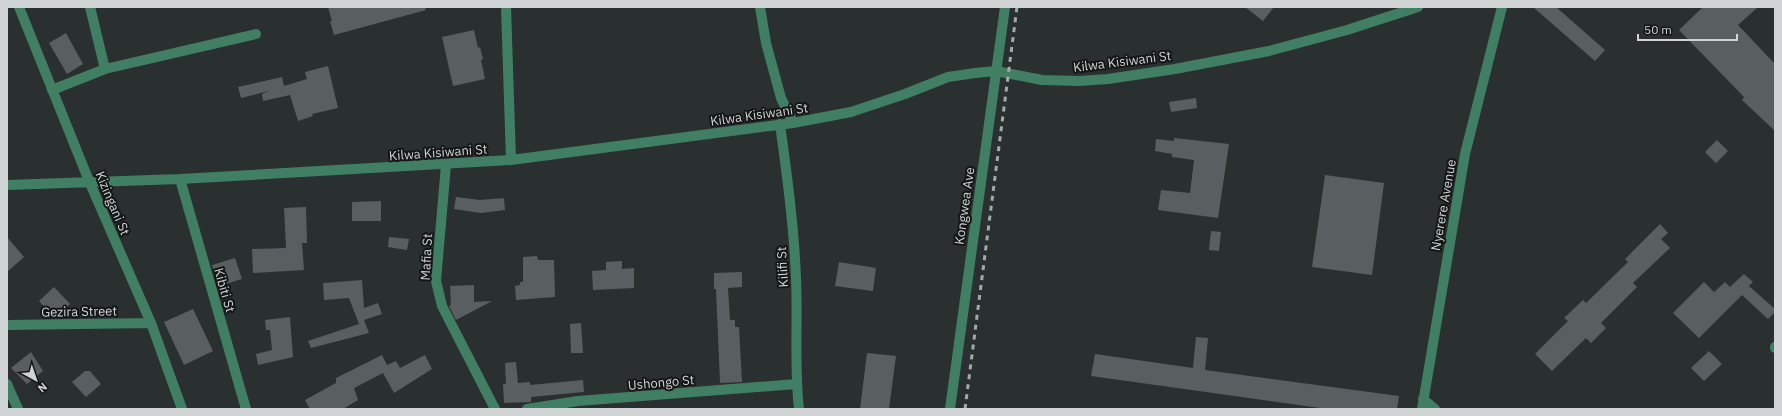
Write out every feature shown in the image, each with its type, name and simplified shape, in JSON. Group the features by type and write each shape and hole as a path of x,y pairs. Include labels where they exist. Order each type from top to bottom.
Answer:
{"street":[{"name":"Kizingani St","path":"19,7 89,181 151,323 182,409"},
{"path":"90,7 105,69"},
{"path":"506,7 511,160"},
{"path":"760,7 766,43 781,98 793,123"},
{"name":"Kongwea Ave","path":"950,409 1005,7"},
{"name":"Kilwa Kisiwani St","path":"7,185 180,179 446,165 511,160 793,123 852,112 948,78 996,71 1042,80 1079,82 1115,78 1269,51 1346,30 1418,7"},
{"name":"Nyerere Avenue","path":"1422,404 1465,154 1502,7"},
{"path":"52,90 105,69 256,34"},
{"name":"Kilifi St","path":"780,124 789,185 796,279 796,384 799,409"},
{"name":"Mafia St","path":"446,165 436,281 442,306 495,409"},
{"name":"Kibiti St","path":"180,179 246,409"},
{"name":"Gezira Street","path":"7,326 151,323"},
{"path":"7,384 18,409"},
{"name":"Ushongo St","path":"527,409 578,402 796,384"},
{"path":"1422,404 1435,409"}],"building":[{"path":"328,7 425,7 426,10 334,35"},
{"path":"1245,7 1274,7 1263,21"},
{"path":"1533,7 1556,7 1605,50 1595,61"},
{"path":"1703,7 1758,7 1738,25 1775,64 1775,131 1742,100 1744,97 1679,30"},
{"path":"474,30 478,48 480,47 483,59 481,60 485,79 453,86 442,37"},
{"path":"66,33 83,64 67,74 49,43"},
{"path":"328,66 338,108 312,114 313,116 298,121 290,95 263,101 262,94 269,91 241,98 238,87 282,77 284,86 307,79 305,72"},
{"path":"1196,98 1197,108 1171,112 1169,102"},
{"path":"1174,138 1229,144 1218,218 1158,210 1161,190 1190,193 1194,160 1172,157 1172,154 1155,151 1156,139 1174,141"},
{"path":"1717,140 1728,151 1716,163 1705,152"},
{"path":"1325,175 1384,183 1372,275 1312,267"},
{"path":"456,197 480,200 504,198 505,210 481,213 454,209"},
{"path":"381,201 381,221 352,221 352,202"},
{"path":"306,207 307,243 302,243 304,270 253,273 252,249 286,248 284,208"},
{"path":"1660,224 1668,233 1661,239 1670,248 1633,283 1637,287 1601,323 1606,328 1591,343 1586,338 1552,371 1535,354 1568,321 1564,318 1583,300 1586,303 1628,262 1625,259"},
{"path":"1211,231 1221,232 1219,251 1209,250"},
{"path":"7,237 24,257 7,272"},
{"path":"389,237 409,239 407,250 388,247"},
{"path":"537,256 538,260 554,260 555,297 516,300 515,286 520,285 520,282 523,282 523,257"},
{"path":"235,258 242,279 219,286 212,265"},
{"path":"622,261 622,269 634,268 634,288 593,290 592,271 606,270 606,262"},
{"path":"839,262 876,268 873,291 835,286"},
{"path":"742,272 742,287 728,288 730,320 735,320 735,327 739,327 742,382 720,383 714,273"},
{"path":"1744,274 1753,282 1749,286 1775,309 1775,312 1768,319 1742,295 1699,338 1673,313 1704,282 1714,292 1725,282 1730,287"},
{"path":"362,280 364,308 378,303 382,314 364,320 369,333 311,348 308,341 359,324 349,298 324,300 323,283"},
{"path":"474,285 474,302 492,301 456,320 449,306 451,305 450,286"},
{"path":"54,287 70,304 55,318 39,301"},
{"path":"193,309 213,351 184,365 164,322"},
{"path":"290,317 293,357 258,365 256,354 272,350 270,330 266,330 265,320"},
{"path":"581,323 583,353 571,353 570,324"},
{"path":"1196,337 1208,338 1205,370 1399,396 1397,409 1327,409 1091,376 1095,354 1193,368"},
{"path":"1709,351 1722,364 1704,381 1691,368"},
{"path":"31,352 43,371 27,384 11,368"},
{"path":"867,353 896,356 889,409 860,409"},
{"path":"382,355 387,365 396,361 400,368 425,355 432,369 394,393 383,373 354,388 358,400 343,409 310,409 305,400 336,383 336,378"},
{"path":"516,362 518,383 530,382 530,385 583,380 584,392 531,397 531,402 504,403 503,384 506,384 505,363"},
{"path":"85,371 90,371 101,384 86,397 72,382"}],"railway":[{"path":"965,409 1017,7"}]}
